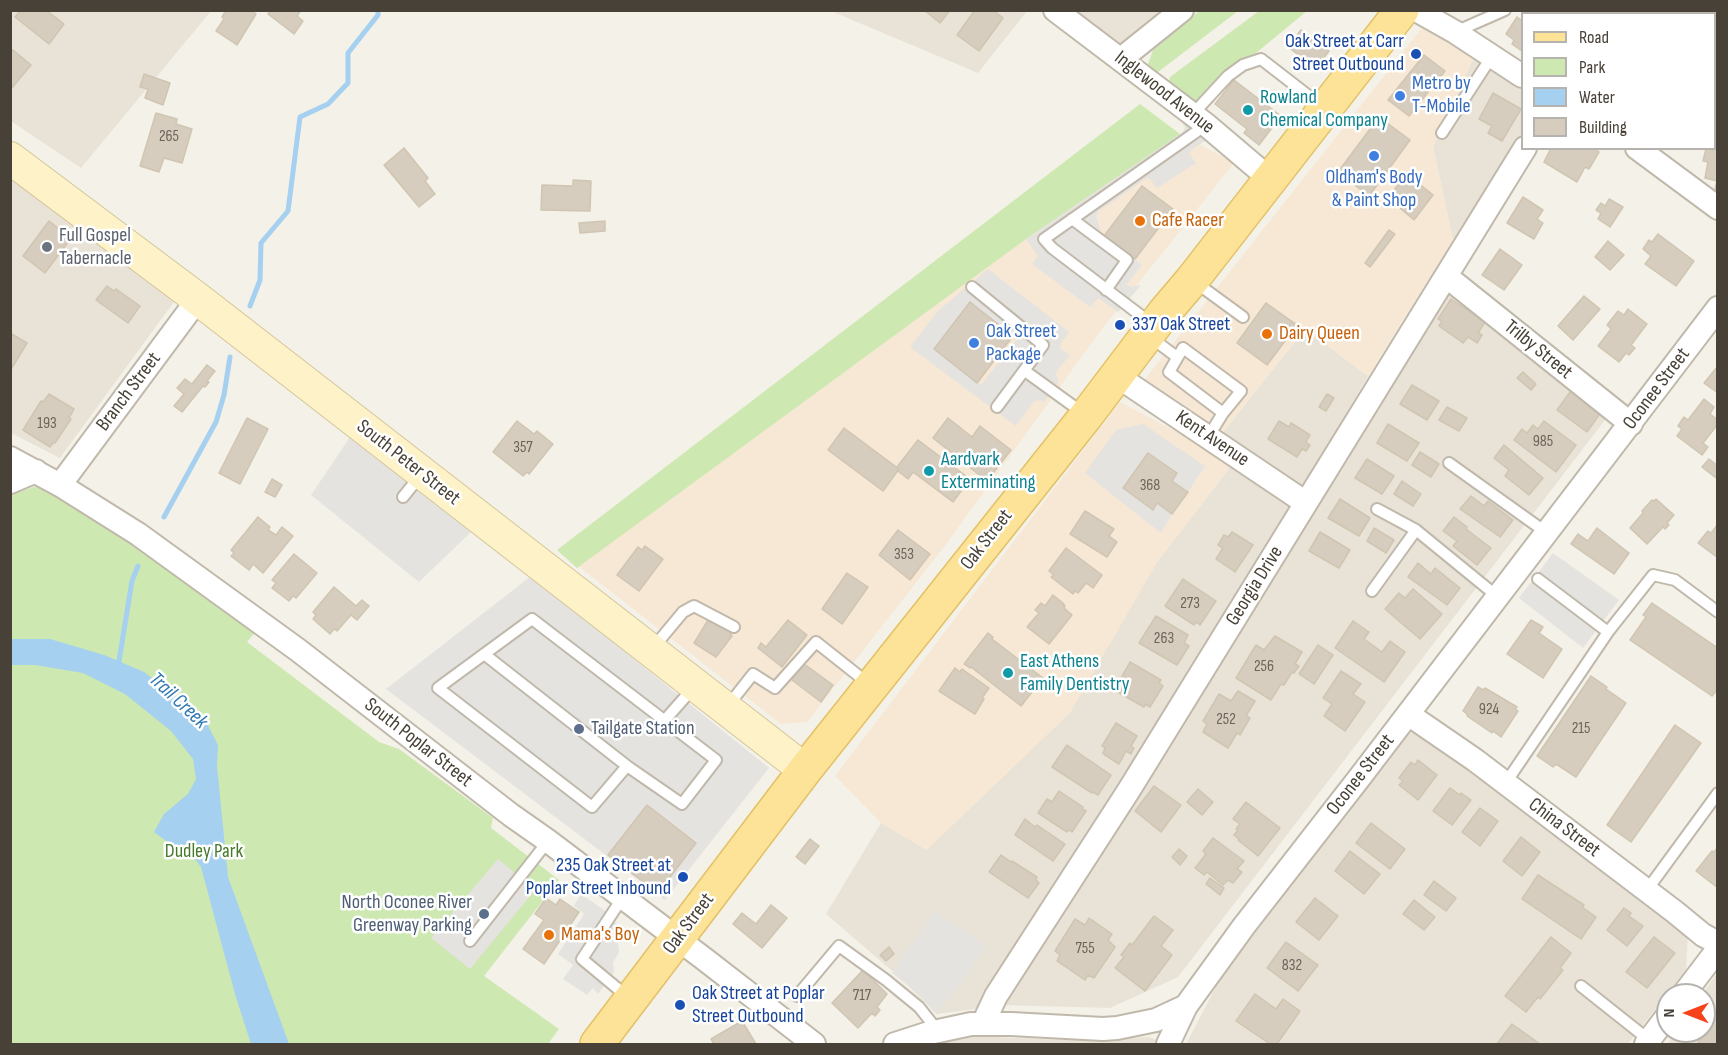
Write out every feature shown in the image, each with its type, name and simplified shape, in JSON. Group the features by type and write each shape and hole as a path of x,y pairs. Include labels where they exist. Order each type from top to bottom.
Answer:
{"main road":[{"name":"Oak Street","path":"597,1044 805,770 1086,416 1402,10"}],"street":[{"name":"Inglewood Avenue","path":"1055,10 1199,120 1270,179"},
{"path":"1120,59 1182,10"},
{"path":"1416,10 1455,32 1521,75"},
{"name":"Georgia Drive","path":"985,1024 996,996 1135,780 1524,150"},
{"path":"1640,150 1718,208"},
{"name":"South Peter Street","path":"10,158 198,299 413,485 651,650 805,770"},
{"name":"Trilby Street","path":"1446,276 1631,424"},
{"name":"Branch Street","path":"60,485 198,299"},
{"name":"Oconee Street","path":"895,1044 971,1024 1118,1028 1156,1020 1186,1006 1244,926 1718,308"},
{"name":"Kent Avenue","path":"1117,376 1306,503"},
{"name":"South Poplar Street","path":"10,458 60,485 138,534 298,650 511,815 623,897 814,1044"},
{"path":"10,482 36,471"},
{"name":"China Street","path":"1408,714 1505,783 1703,934 1718,943"},
{"path":"1692,983 1718,949"},
{"path":"1168,1044 1186,1006"}],"lane":[{"path":"1455,32 1505,10"},
{"path":"1442,134 1492,56"},
{"path":"1177,357 1106,290 1052,248 1044,239 1199,120 1235,70 1243,65 1261,59 1326,109"},
{"path":"1072,219 1127,260 1106,290"},
{"path":"1192,280 1244,317"},
{"path":"972,287 1042,345 997,407"},
{"path":"1208,437 1241,390 1183,348 1169,372 1224,413"},
{"path":"1025,370 1086,416"},
{"path":"1449,464 1547,533"},
{"path":"1377,508 1416,530 1498,597"},
{"path":"1372,591 1416,530"},
{"path":"1505,783 1608,632 1653,575 1675,580 1718,612"},
{"path":"1538,579 1608,632"},
{"path":"651,650 683,612 693,606 734,627"},
{"path":"484,654 627,766 682,804 716,760 532,619 438,687 592,807 627,766"},
{"path":"725,708 753,674 775,688 816,642 872,686"},
{"path":"664,721 695,685"},
{"path":"1647,890 1718,793"},
{"path":"470,941 548,841"},
{"path":"623,897 582,959 631,1000"},
{"path":"797,996 838,946 919,1007 938,1031"},
{"path":"1581,986 1648,1042"}],"shaded area":[{"path":"10,11 211,11 81,168 11,121"},
{"path":"831,11 1027,11 978,73"},
{"path":"1071,11 1165,11 1120,48"},
{"path":"1422,28 1474,57 1433,147 1453,240 1368,376 1305,329 1220,436 1142,383"},
{"path":"1474,57 1521,88 1521,135 1453,240 1433,147"},
{"path":"1145,115 1234,163 1101,330 947,543 807,722 781,724 573,562"},
{"path":"1181,121 1210,141 1205,141 1191,150 1189,154 1196,163 1157,188 1147,178 1099,211 1096,216 1101,233 1142,265 1126,285 1131,287 1141,285 1118,312 1098,298 1090,307 1032,264 1038,256 1026,239 1183,132 1185,127"},
{"path":"10,173 176,299 60,458 11,433"},
{"path":"988,269 1069,332 1060,344 1061,349 1070,355 1057,371 1059,381 1044,402 1035,401 1031,405 1016,426 910,347 937,312","holes":["970,303 1017,339 981,385 934,349"]},
{"path":"1447,288 1608,416 1178,977 1110,1008 1001,1005"},
{"path":"1305,329 1368,376 1303,487 1220,436"},
{"path":"1120,402 1234,462 1158,561 1070,713 927,850 881,823 835,776"},
{"path":"1143,424 1205,466 1188,492 1172,481 1177,473 1148,453 1123,488 1152,509 1157,503 1172,514 1161,533 1085,473 1116,430"},
{"path":"350,437 471,532 419,582 311,495"},
{"path":"1234,462 1295,507 979,1005 975,1009 937,1014 898,976 826,914 881,823 927,850 1158,561"},
{"path":"1553,553 1619,600 1583,648 1519,598"},
{"name":"Tailgate Station","path":"531,576 769,768 665,900 386,689"},
{"path":"1407,733 1419,733 1688,935 1686,970 1676,983 1656,983 1656,1008 1628,1044 1186,1044 1220,979"},
{"name":"North Oconee River Greenway Parking","path":"498,859 535,890 470,969 431,938"},
{"path":"581,894 604,910 620,927 617,934 619,952 613,963 614,972 598,994 593,988 587,995 563,979 573,965 558,954 584,914 574,906"},
{"path":"935,911 986,946 948,1001 937,1008 937,1015 920,995 892,973"},
{"path":"1717,973 1717,1044 1667,1044 1716,1043 1716,983 1710,983"},
{"path":"972,1036 1066,1040 1149,1037 1159,1044 941,1044"}],"green space":[{"path":"1199,11 1238,11 1158,72 1152,73 1148,64 1153,50"},
{"path":"1259,11 1307,11 1194,104 1170,86 1170,77"},
{"path":"1140,104 1180,134 1026,239 577,568 557,550"},
{"name":"Dudley Park","path":"34,487 43,488 185,577 257,630 247,642 379,742 399,749 493,818 491,828 559,880 484,976 559,1029 548,1044 11,1044 10,495"}],"water":[{"name":"Trail Creek","path":"11,639 50,639 104,655 144,672 204,718 218,745 217,766 228,877 289,1044 251,1044 235,994 201,867 189,851 172,845 154,832 164,814 188,794 196,779 193,759 171,731 125,694 83,673 35,665 11,665"}],"building":[{"path":"21,10 46,10 64,24 49,44 15,17"},
{"path":"226,10 250,10 256,14 237,45 216,31 224,19 222,17"},
{"path":"270,10 301,10 297,16 303,21 294,34 268,14"},
{"path":"924,10 950,10 940,23"},
{"path":"975,10 993,10 1003,18 979,51 957,35"},
{"path":"1587,10 1586,12 1523,11"},
{"path":"1517,17 1521,20 1521,50 1512,44 1514,40 1506,34"},
{"path":"1301,30 1329,51 1316,68 1288,47"},
{"path":"13,50 31,65 10,90 10,54"},
{"path":"1424,55 1445,71 1409,116 1388,100"},
{"path":"1718,60 1718,104 1716,104"},
{"path":"144,74 170,83 163,105 145,98 148,89 140,87"},
{"name":"Rowland Chemical Company","path":"1234,80 1281,116 1259,145 1244,133 1247,129 1215,104"},
{"path":"1493,93 1521,109 1502,141 1488,133 1492,126 1479,119"},
{"path":"156,113 177,119 176,124 192,129 182,163 164,158 159,172 140,166"},
{"name":"Oldham's Body & Paint Shop","path":"1379,117 1410,140 1369,196 1338,172"},
{"path":"404,148 428,178 425,181 435,194 419,207 384,165"},
{"path":"1718,148 1718,189 1715,189 1717,181 1705,178 1708,162 1703,161 1706,150"},
{"path":"1550,150 1596,150 1599,152 1589,169 1585,167 1577,182 1544,162"},
{"path":"1407,174 1433,195 1414,220 1400,208 1404,202 1398,197 1392,204 1386,200"},
{"path":"573,180 591,181 590,211 541,210 542,185 573,186"},
{"name":"Cafe Racer","path":"1142,186 1173,209 1135,259 1104,236"},
{"path":"1523,197 1543,210 1537,219 1543,223 1534,239 1507,223"},
{"path":"1609,199 1623,207 1610,227 1598,219 1601,213 1596,210 1601,203 1605,206"},
{"name":"Full Gospel Tabernacle","path":"49,221 71,238 45,273 23,256"},
{"path":"605,221 605,231 580,233 579,223"},
{"path":"1389,230 1395,234 1370,267 1365,263"},
{"path":"1658,234 1694,261 1676,286 1645,264 1651,256 1643,249 1649,240 1652,242"},
{"path":"1608,241 1624,255 1610,270 1595,257"},
{"path":"1500,249 1522,265 1504,290 1482,275"},
{"path":"107,286 114,291 116,289 140,306 128,323 96,300"},
{"path":"1584,296 1600,309 1573,340 1558,326"},
{"path":"1451,299 1485,322 1478,333 1482,335 1477,343 1468,337 1463,343 1439,326 1442,321 1438,319"},
{"name":"Oak Street Package","path":"970,302 1013,336 977,383 934,349"},
{"name":"Dairy Queen","path":"1266,303 1297,325 1267,365 1237,343"},
{"path":"1628,309 1647,324 1631,345 1635,348 1629,355 1626,353 1619,362 1598,346 1611,329 1607,325 1618,311 1624,315"},
{"path":"10,333 27,343 10,371"},
{"path":"207,365 215,371 205,387 203,386 182,412 174,406 184,394 177,388 185,379 192,384"},
{"path":"1718,366 1718,393 1704,383"},
{"path":"1523,372 1536,384 1531,390 1517,378"},
{"path":"1412,385 1439,401 1427,420 1400,404"},
{"path":"1573,388 1600,408 1597,413 1599,415 1587,432 1557,410"},
{"path":"49,394 74,409 69,418 71,419 50,447 23,430 41,401 43,402"},
{"path":"1327,394 1334,398 1326,411 1319,407"},
{"path":"1704,399 1714,407 1710,414 1718,420 1718,424 1703,443 1708,447 1702,455 1677,436 1682,429 1678,426 1684,417 1688,420"},
{"path":"1447,407 1467,418 1459,431 1439,420"},
{"path":"247,418 268,429 240,484 219,473"},
{"path":"948,418 972,437 980,426 1011,450 987,481 933,438"},
{"path":"517,421 534,434 537,431 553,444 529,474 527,472 523,476 493,452"},
{"path":"1279,421 1289,427 1291,423 1310,435 1306,442 1310,445 1306,451 1302,449 1297,457 1268,439"},
{"path":"1544,421 1576,445 1556,472 1514,440 1522,429 1527,433 1533,425 1538,429"},
{"path":"1388,424 1419,443 1407,461 1377,443"},
{"path":"844,428 899,469 883,491 828,450"},
{"name":"Aardvark Exterminating","path":"918,440 970,479 953,502 913,472 908,479 898,471 897,467"},
{"path":"1504,445 1543,478 1529,495 1505,476 1509,470 1494,458"},
{"path":"1420,452 1439,464 1431,477 1412,465"},
{"path":"1148,453 1177,473 1172,481 1188,492 1172,514 1157,503 1153,510 1123,488"},
{"path":"1367,459 1394,476 1382,494 1355,478"},
{"path":"1709,459 1718,466 1716,478 1702,467"},
{"path":"272,479 282,485 275,497 265,492"},
{"path":"1402,481 1421,494 1413,506 1394,494"},
{"path":"1471,496 1484,506 1488,501 1513,520 1500,537 1460,509"},
{"path":"1340,499 1370,518 1359,536 1328,518"},
{"path":"1656,499 1674,515 1667,523 1669,525 1665,529 1663,527 1647,544 1630,528 1643,513 1642,511 1652,500"},
{"path":"1085,511 1114,529 1109,536 1117,542 1107,557 1070,534"},
{"path":"258,517 270,527 268,530 276,535 282,527 293,536 263,573 253,564 249,570 231,556 234,553 231,550"},
{"path":"1454,517 1491,548 1477,565 1453,546 1457,541 1443,531"},
{"path":"1718,524 1718,558 1698,543 1708,531 1711,533"},
{"path":"1374,528 1394,540 1386,553 1367,541"},
{"path":"1597,528 1629,553 1614,574 1571,544 1578,534 1588,541"},
{"path":"898,530 930,554 910,580 879,555"},
{"path":"1232,532 1253,545 1235,572 1216,559 1223,548 1218,545 1224,535 1228,537"},
{"path":"1320,532 1350,550 1339,568 1309,551"},
{"path":"645,546 663,559 639,591 617,575 638,547 642,550"},
{"path":"1066,548 1102,575 1093,588 1086,583 1078,593 1075,591 1073,594 1051,577 1054,575 1049,571"},
{"path":"294,554 317,573 296,598 293,596 289,601 272,588 276,583 272,580"},
{"path":"1418,563 1431,574 1435,568 1460,588 1447,605 1408,577"},
{"path":"847,573 868,587 842,624 822,609"},
{"path":"1183,579 1216,601 1200,625 1196,622 1194,625 1165,606"},
{"path":"334,587 356,606 362,600 369,606 357,620 351,615 337,631 334,629 330,634 313,619 316,615 313,612"},
{"path":"1413,589 1442,614 1420,639 1385,609 1399,593 1405,598"},
{"path":"1053,595 1072,615 1049,644 1027,627 1039,613 1035,610 1041,603 1045,606"},
{"path":"1652,603 1718,648 1718,689 1712,696 1630,640 1646,617 1643,615"},
{"path":"1156,616 1188,635 1184,643 1189,646 1177,665 1139,643"},
{"path":"710,617 733,632 716,657 694,643"},
{"path":"788,620 807,635 782,667 758,648 761,643 766,647"},
{"path":"1531,620 1543,627 1539,633 1562,649 1543,678 1507,654"},
{"path":"1353,621 1369,632 1364,639 1382,652 1390,641 1405,652 1384,682 1335,648"},
{"name":"East Athens Family Dentistry","path":"988,633 993,637 992,639 1043,678 1021,706 964,664"},
{"path":"1275,636 1302,652 1295,664 1299,666 1284,685 1281,684 1271,700 1236,678 1256,645 1264,650"},
{"path":"1318,645 1333,655 1314,684 1299,674"},
{"path":"800,661 833,685 821,702 788,677"},
{"path":"1130,662 1161,680 1159,683 1163,686 1150,707 1145,704 1144,707 1114,690"},
{"path":"955,668 960,672 962,669 989,688 975,714 939,691"},
{"path":"1341,671 1361,684 1353,694 1365,702 1345,731 1324,716 1332,704 1323,698"},
{"path":"1591,676 1626,703 1576,777 1556,764 1553,767 1537,756"},
{"path":"1478,687 1483,690 1485,688 1517,707 1515,709 1518,711 1501,737 1467,716 1463,711"},
{"path":"1238,691 1255,701 1246,716 1250,718 1240,735 1237,733 1228,748 1203,732 1207,724 1203,721 1219,694 1231,701"},
{"path":"1116,723 1137,736 1131,746 1134,748 1131,754 1126,751 1119,764 1103,753 1105,748 1102,746"},
{"path":"1675,725 1701,743 1631,842 1607,825"},
{"path":"1067,745 1111,775 1098,795 1052,767"},
{"path":"1418,760 1437,775 1418,800 1399,785 1403,781 1399,778 1411,762 1415,765"},
{"path":"1154,786 1181,805 1161,832 1135,811"},
{"path":"1450,788 1471,800 1452,825 1433,811"},
{"path":"1198,789 1213,802 1202,815 1187,802"},
{"path":"1059,791 1086,811 1072,832 1069,830 1067,832 1038,813 1047,799 1052,802"},
{"path":"1246,802 1280,828 1258,856 1234,835 1240,824 1233,819"},
{"path":"647,805 696,843 658,893 608,855"},
{"path":"1480,808 1498,821 1480,846 1462,832"},
{"path":"1025,819 1065,844 1053,861 1015,835"},
{"path":"1371,823 1405,849 1390,869 1356,843"},
{"path":"1521,837 1540,852 1522,876 1503,861"},
{"path":"1213,838 1244,861 1237,869 1242,872 1233,883 1228,880 1223,885 1207,872 1204,875 1195,868 1206,854 1203,851"},
{"path":"810,839 819,846 805,864 796,857"},
{"path":"1718,847 1718,888 1696,871"},
{"path":"1179,849 1187,856 1180,865 1172,857"},
{"path":"1350,851 1380,874 1364,894 1335,871"},
{"path":"1001,855 1037,877 1036,880 1039,883 1028,898 989,872"},
{"path":"1538,875 1584,905 1582,907 1596,917 1581,939 1522,899"},
{"path":"1210,878 1224,888 1220,895 1206,884"},
{"path":"1434,881 1456,898 1446,911 1424,895"},
{"name":"Mama's Boy","path":"546,898 556,905 560,899 579,912 544,964 523,949 544,920 535,914"},
{"path":"1315,898 1338,916 1319,940 1296,922"},
{"path":"1414,900 1435,917 1424,930 1403,914"},
{"path":"771,905 787,918 762,948 733,924 742,913 756,924"},
{"path":"1624,908 1631,913 1629,916 1643,926 1627,946 1607,930"},
{"path":"1154,916 1173,930 1161,946 1172,955 1145,991 1115,968 1124,957 1121,955 1130,943 1132,945"},
{"path":"1089,918 1112,934 1108,940 1115,947 1094,978 1088,975 1085,980 1057,961 1060,955 1055,951 1075,919 1085,925"},
{"path":"1551,937 1571,953 1560,968 1563,970 1540,999 1538,997 1526,1012 1505,996"},
{"path":"1654,937 1675,953 1647,988 1626,972"},
{"path":"1286,942 1318,965 1298,991 1267,968"},
{"path":"889,947 894,954 886,961 880,955"},
{"path":"863,970 887,994 877,1007 880,1010 875,1016 872,1013 858,1028 832,1003"},
{"path":"1255,994 1276,1009 1283,999 1300,1011 1277,1044 1270,1044 1236,1021"},
{"path":"1718,1016 1718,1044 1697,1044 1716,1043"},
{"path":"742,1021 756,1044 714,1044 711,1039"},
{"path":"1512,1024 1540,1044 1497,1044"}],"waterway":[{"path":"250,306 260,280 261,243 288,211 300,117 328,104 348,83 348,53 378,15 378,10"},
{"path":"164,517 216,422 224,395 230,357"},
{"path":"118,667 132,581 138,566"}],"place":[{"name":"Oak Street at Carr Street Outbound","path":"1416,54"},
{"name":"Metro by T-Mobile","path":"1400,96"},
{"name":"Rowland Chemical Company","path":"1248,110"},
{"name":"Oldham's Body & Paint Shop","path":"1374,156"},
{"name":"Cafe Racer","path":"1140,221"},
{"name":"Full Gospel Tabernacle","path":"47,247"},
{"name":"337 Oak Street","path":"1120,325"},
{"name":"Dairy Queen","path":"1267,334"},
{"name":"Oak Street Package","path":"974,343"},
{"name":"Aardvark Exterminating","path":"929,471"},
{"name":"East Athens Family Dentistry","path":"1008,673"},
{"name":"Tailgate Station","path":"579,729"},
{"name":"235 Oak Street at Poplar Street Inbound","path":"683,877"},
{"name":"North Oconee River Greenway Parking","path":"484,914"},
{"name":"Mama's Boy","path":"549,935"},
{"name":"Oak Street at Poplar Street Outbound","path":"680,1005"}]}
